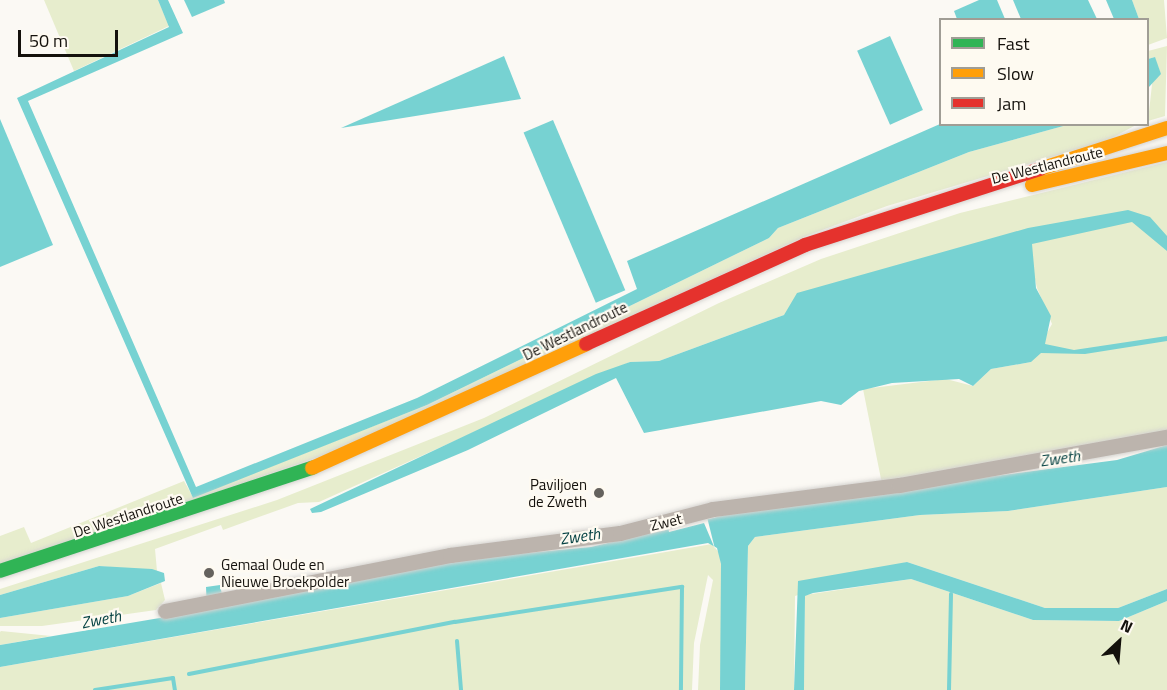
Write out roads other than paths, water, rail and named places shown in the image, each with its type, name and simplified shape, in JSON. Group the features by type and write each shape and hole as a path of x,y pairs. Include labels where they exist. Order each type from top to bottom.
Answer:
{"main road":[{"name":"De Westlandroute","path":"0,571 315,467 805,245 1167,128"},
{"name":"De Westlandroute","path":"0,584 167,533 322,476 847,242 947,208 1167,153"}],"street":[{"name":"Zwet","path":"165,611 208,605 450,555 620,533 713,509 899,485 1167,437"}],"water":[{"path":"158,0 168,0 183,33 28,101 196,487 417,398 637,289 627,261 939,124 1063,126 969,152 778,228 769,238 427,405 193,498 17,98 169,27"},
{"path":"184,0 224,0 225,3 192,17"},
{"path":"979,0 997,0 1005,18 957,18 954,11"},
{"path":"1013,0 1088,0 1097,18 1021,18"},
{"path":"1106,0 1132,0 1139,18 1114,18"},
{"path":"890,36 923,110 890,125 857,51"},
{"path":"504,56 521,99 341,128"},
{"path":"1155,57 1161,74 1149,87 1149,59"},
{"path":"0,119 53,245 0,267"},
{"path":"553,120 625,290 596,303 524,133"},
{"path":"1128,210 1150,217 1167,236 1167,251 1132,222 1032,244 1036,288 1051,316 1045,344 1074,350 1167,336 1167,341 1085,354 1041,353 1031,362 991,369 973,386 959,379 892,383 859,391 841,405 821,401 644,433 616,378 468,450 321,512 312,513 310,509 596,374 630,362 659,361 784,315 797,293 1028,228"},
{"path":"1167,445 1167,487 1008,511 920,515 755,537 748,546 745,690 720,690 721,564 717,548 708,543 0,667 0,645 207,610 206,587 220,585 224,604 461,559 591,547 759,507 1117,460"},
{"path":"907,562 1045,608 1118,608 1167,589 1167,601 1119,621 1033,620 911,579 813,593 805,596 804,690 794,690 798,581"},
{"path":"99,566 152,569 164,573 165,581 128,596 0,618 0,595"}],"waterway":[{"path":"189,674 455,622 682,587 681,690"},
{"path":"949,690 951,594"},
{"path":"457,641 461,690"},
{"path":"95,690 173,678 175,690"}],"place":[{"name":"Paviljoen de Zweth","path":"599,493"},
{"name":"Gemaal Oude en Nieuwe Broekpolder","path":"209,573"}],"water label":[{"name":"Zweth","path":"1060,458"},
{"name":"Zweth","path":"580,536"},
{"name":"Zweth","path":"101,619"}]}
